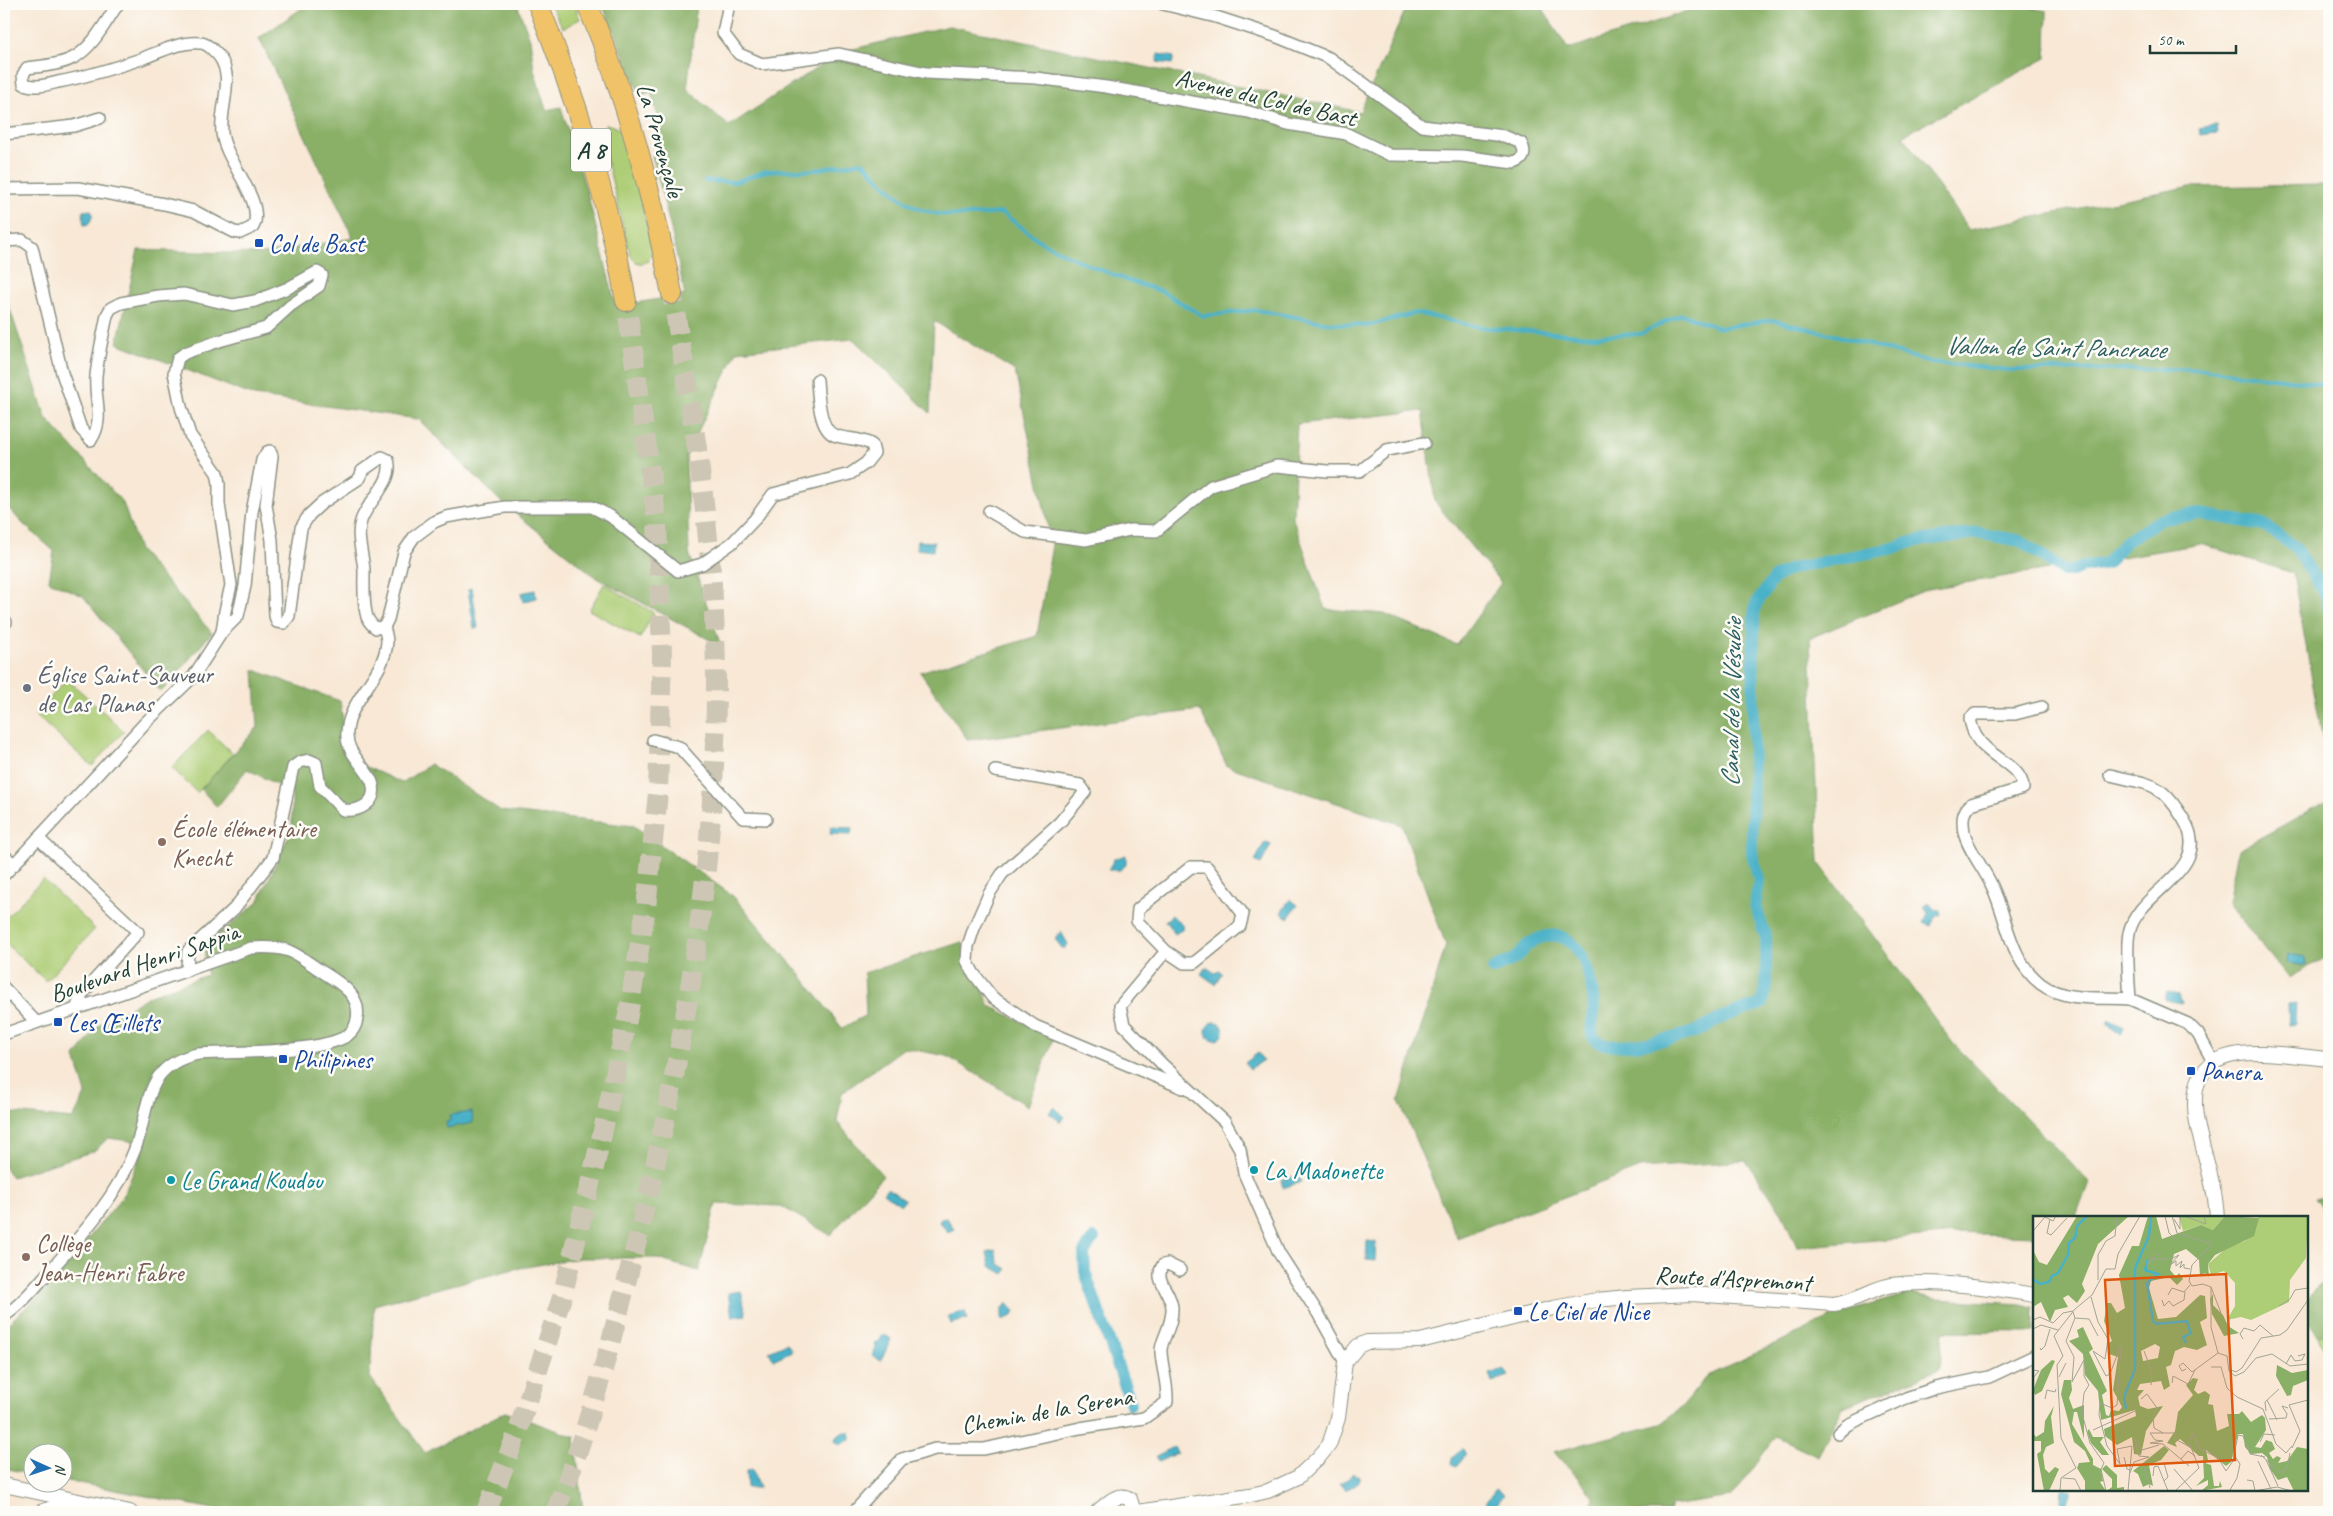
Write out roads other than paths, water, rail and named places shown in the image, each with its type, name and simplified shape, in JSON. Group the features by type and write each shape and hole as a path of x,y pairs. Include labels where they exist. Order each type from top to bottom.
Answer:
{"highway":[{"name":"A 8","path":"538,4 566,76 592,154 615,240 626,301"},
{"name":"La Provençale","path":"587,4 631,123 647,179 672,294"}],"street":[{"path":"4,189 66,187 91,190 182,208 194,212 227,230 240,233 253,227 256,212 224,144 222,122 227,84 226,73 223,61 210,46 201,43 178,45 87,77 33,87 24,84 23,75 27,68 74,58 90,44 118,4"},
{"name":"Avenue du Col de Bast","path":"730,4 723,33 739,54 762,64 839,54 926,73 1036,78 1106,87 1249,112 1288,124 1347,134 1390,154 1462,156 1514,163 1520,161 1524,156 1524,149 1521,143 1504,136 1422,126 1329,58 1276,36 1216,17 1163,4"},
{"path":"4,134 74,126 100,118"},
{"path":"4,241 22,240 32,247 62,373 81,430 91,440 99,423 95,390 96,375 107,315 111,308 121,303 158,296 184,294 233,305 255,301 288,288 311,274 317,272 322,275 323,280 319,286 290,306 266,328 219,341 185,353 178,358 174,373 181,407 190,434 217,473 219,483 219,504 231,585 224,611 222,632"},
{"path":"186,970 188,951 234,909 273,858 293,767 300,762 309,760 316,763 320,786 343,810 355,811 366,805 373,794 372,782 348,745 346,733 349,721 381,661 387,641 384,627 393,603 404,552 414,537 434,522 446,517 506,507 592,507 610,516 678,571 702,564 732,543 755,519 773,494 850,474 866,463 874,453 872,444 864,440 833,435 826,429 821,416 816,380"},
{"path":"989,510 1026,532 1086,540 1130,530 1156,531 1211,486 1277,466 1327,471 1360,471 1388,450 1424,443"},
{"path":"4,875 145,723 193,677 222,632 238,616 245,586 252,512 262,460 265,454 270,451 272,456 266,505 273,559 275,616 277,622 284,624 289,616 300,528 309,515 360,478 362,471 382,457 388,460 390,468 387,478 361,519 359,530 364,569 365,612 369,623 376,628 384,627"},
{"path":"2042,707 2015,714 1975,714 1970,720 1972,730 1986,749 2018,773 2022,781 2023,788 1971,804 1964,810 1962,820 1964,834 1997,895 2016,954 2027,971 2041,984 2054,992 2070,996 2130,998 2188,1024 2198,1034 2213,1061"},
{"path":"653,740 678,747 743,818 766,819"},
{"path":"995,771 1074,784 1080,786 1085,792 1060,822 1002,874 989,894 968,946 967,961 974,974 992,997 1035,1026 1192,1092"},
{"path":"2110,775 2160,788 2173,801 2190,830 2192,853 2185,865 2140,912 2129,933 2128,984 2130,998"},
{"path":"38,838 138,932 82,994 76,1009"},
{"path":"4,855 14,864"},
{"path":"1192,867 1207,867 1243,914 1240,926 1194,963 1184,963 1166,951 1137,922 1138,909 1192,867"},
{"name":"Boulevard Henri Sappia","path":"4,1034 251,948 266,947 289,952 345,987 356,1003 357,1022 354,1029 348,1035 324,1044 278,1050 198,1054 187,1056 167,1068 158,1077 152,1092 135,1150 100,1212 29,1294 4,1316"},
{"path":"1138,1512 1259,1493 1298,1477 1329,1445 1335,1431 1345,1362 1319,1314 1279,1253 1244,1173 1240,1149 1225,1122 1124,1025 1120,1006 1166,951"},
{"path":"4,988 36,1022"},
{"path":"2216,1216 2214,1190 2198,1126 2195,1097 2197,1081 2203,1070 2213,1061 2226,1056 2264,1054 2329,1059"},
{"name":"Chemin de la Serena","path":"854,1512 902,1459 936,1449 984,1449 1080,1428 1144,1418 1167,1402 1168,1387 1160,1349 1172,1322 1172,1307 1170,1294 1160,1279 1159,1271 1163,1264 1168,1264 1180,1270"},
{"name":"Route d'Aspremont","path":"1345,1362 1358,1346 1367,1342 1420,1341 1479,1325 1597,1300 1692,1294 1834,1304 1847,1302 1889,1286 1920,1283 2033,1295"},
{"path":"1838,1433 1847,1425 1906,1398 1936,1388 1989,1377 2033,1356"},
{"path":"4,1485 130,1512"},
{"path":"1097,1512 1115,1498 1120,1497 1130,1499 1134,1512"},
{"path":"40,1512 77,1500"}],"water":[{"path":"1158,54 1174,57 1172,64 1157,62"},
{"path":"2216,125 2217,133 2200,135 2199,128"},
{"path":"91,210 93,215 89,224 84,225 83,211"},
{"path":"917,541 934,542 933,551 916,549"},
{"path":"472,588 478,628 474,628 468,589"},
{"path":"535,590 536,598 523,602 521,593"},
{"path":"831,827 852,828 851,835 830,834"},
{"path":"1265,842 1271,845 1261,864 1255,861"},
{"path":"1126,855 1126,865 1120,870 1108,870 1114,859"},
{"path":"1290,899 1298,905 1288,918 1281,913"},
{"path":"1929,903 1935,910 1940,910 1941,915 1936,916 1931,926 1924,923 1928,913 1924,907"},
{"path":"1172,915 1182,925 1183,929 1175,934 1165,921"},
{"path":"1061,932 1068,944 1065,948 1062,948 1055,939"},
{"path":"2288,954 2305,957 2306,966 2287,963"},
{"path":"1206,967 1215,973 1219,971 1222,973 1215,984 1201,974"},
{"path":"2167,992 2179,994 2182,1003 2165,1000"},
{"path":"2296,1004 2295,1023 2289,1024 2288,1005"},
{"path":"2109,1020 2124,1027 2121,1035 2107,1024"},
{"path":"1215,1022 1221,1025 1224,1031 1221,1037 1215,1040 1209,1037 1206,1031 1209,1025"},
{"path":"1258,1053 1263,1060 1250,1069 1245,1063"},
{"path":"1054,1107 1065,1117 1061,1122 1049,1113"},
{"path":"472,1112 473,1123 447,1128 446,1122 450,1121 450,1115"},
{"path":"1299,1175 1301,1182 1283,1188 1281,1180"},
{"path":"887,1188 905,1200 901,1205 883,1193"},
{"path":"947,1218 954,1229 948,1232 939,1222 941,1219"},
{"path":"1367,1241 1376,1242 1375,1261 1366,1260"},
{"path":"995,1250 999,1264 1007,1269 1004,1274 990,1266 987,1252"},
{"path":"741,1291 746,1315 732,1317 728,1293"},
{"path":"1007,1303 1015,1311 1013,1316 1002,1320 1002,1310"},
{"path":"965,1311 967,1319 951,1324 948,1316"},
{"path":"883,1334 891,1339 881,1361 872,1356 875,1349 874,1343 879,1341"},
{"path":"787,1343 792,1351 773,1360 769,1351"},
{"path":"1504,1369 1509,1376 1492,1382 1489,1374"},
{"path":"844,1432 850,1433 850,1440 839,1445 835,1441 836,1437"},
{"path":"1174,1447 1177,1453 1159,1461 1156,1456"},
{"path":"1462,1449 1465,1452 1465,1456 1457,1466 1451,1464 1452,1458"},
{"path":"752,1469 759,1488 747,1488 746,1471"},
{"path":"1353,1473 1359,1477 1359,1480 1356,1485 1345,1490 1339,1483 1348,1479"},
{"path":"1496,1489 1504,1495 1493,1509 1485,1503"},
{"path":"2062,1491 2071,1491 2067,1503 2063,1505 2061,1501"}],"waterway":[{"name":"Vallon de Saint Pancrace","path":"705,181 735,182 766,171 812,170 863,162 904,201 920,209 950,215 1002,213 1043,243 1079,261 1126,280 1161,291 1203,316 1256,310 1328,323 1367,326 1416,313 1478,327 1592,336 1640,334 1682,314 1719,328 1772,320 1930,362 2009,370 2201,369 2329,385"},
{"name":"Canal de la Vésubie","path":"1493,969 1517,957 1530,943 1546,936 1560,936 1571,942 1586,966 1590,981 1594,1010 1592,1033 1595,1039 1603,1044 1628,1045 1660,1041 1700,1030 1717,1020 1763,1003 1766,984 1766,938 1755,905 1759,880 1752,853 1754,615 1756,604 1774,578 1790,569 1894,548 1911,542 1977,533 2021,541 2064,571 2073,571 2083,567 2107,563 2126,541 2162,519 2199,514 2264,525 2295,547 2324,592 2329,609"},
{"name":"Canal de la Vésubie","path":"1094,1238 1084,1252 1085,1272 1131,1404"}],"tunnel":[{"path":"555,1512 578,1449 608,1353 650,1185 681,1041 703,897 715,751 715,630 702,485 672,294"},
{"path":"486,1512 518,1431 562,1297 602,1135 628,1015 646,908 658,793 662,654 657,522 626,301"}],"place":[{"name":"Col de Bast","path":"259,243"},
{"name":"Église Saint-Sauveur de Las Planas","path":"27,688"},
{"name":"École élémentaire Knecht","path":"162,842"},
{"name":"Les Œillets","path":"58,1022"},
{"name":"Philipines","path":"283,1059"},
{"name":"Panera","path":"2191,1071"},
{"name":"La Madonette","path":"1254,1170"},
{"name":"Le Grand Koudou","path":"171,1180"},
{"name":"Collège Jean-Henri Fabre","path":"26,1257"},
{"name":"Le Ciel de Nice","path":"1518,1311"}]}
